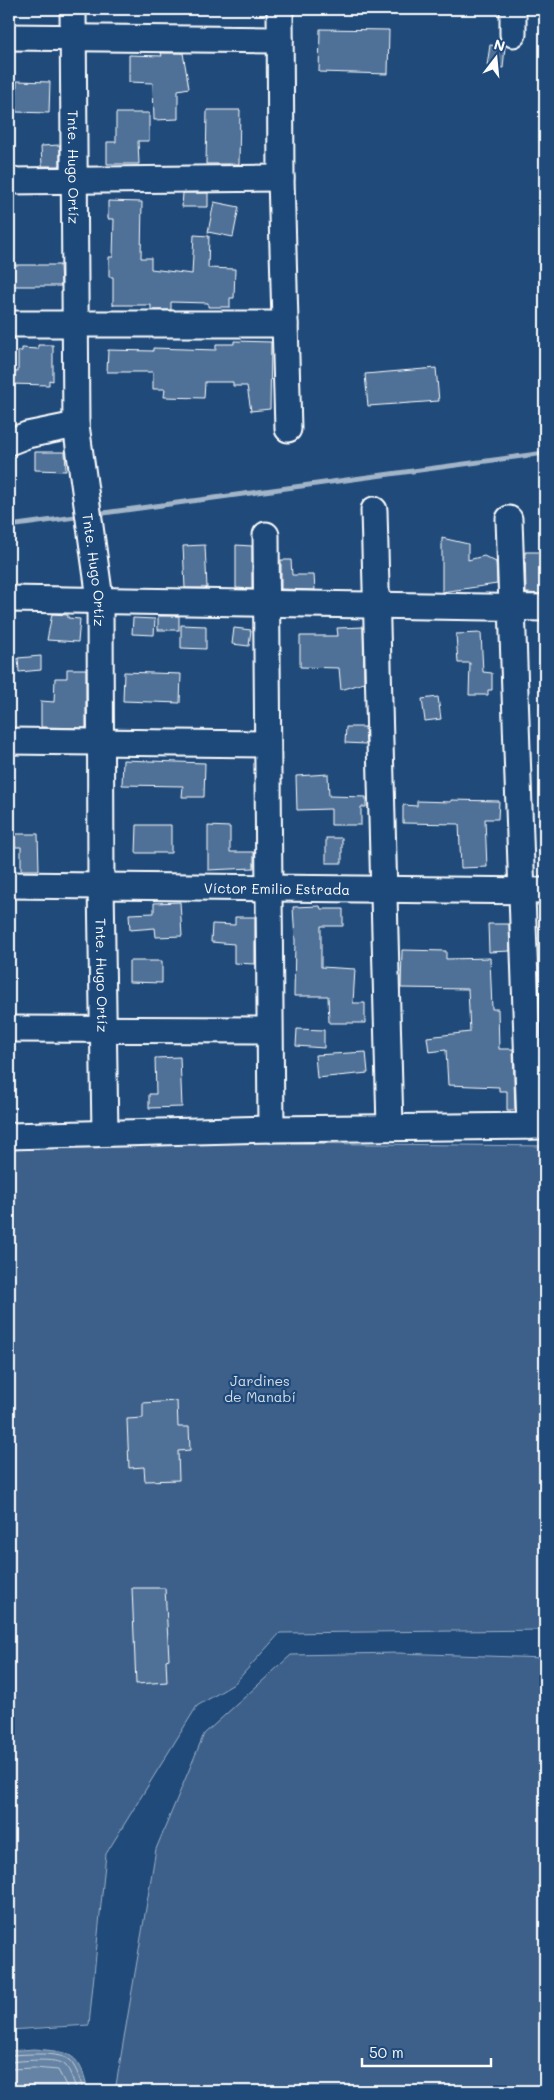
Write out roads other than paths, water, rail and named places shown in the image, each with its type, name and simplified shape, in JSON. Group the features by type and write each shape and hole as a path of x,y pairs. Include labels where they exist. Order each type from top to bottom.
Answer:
{"street":[{"name":"Tnte. Hugo Ortíz","path":"73,9 76,426 99,593 104,1133"},
{"path":"280,9 281,178 288,429"},
{"path":"513,9 513,34"},
{"path":"9,37 280,40"},
{"path":"9,180 281,178"},
{"path":"9,324 285,324"},
{"path":"9,442 27,435 76,426"},
{"path":"374,510 390,1127"},
{"path":"9,1136 271,1129 538,1126 533,890 512,608 509,519"},
{"path":"266,535 271,1129"},
{"path":"9,598 99,593 266,602 545,608"},
{"path":"9,741 267,744"},
{"name":"Víctor Emilio Estrada","path":"9,885 533,890"},
{"path":"9,1029 269,1030"}],"water":[{"path":"34,2049 56,2051 72,2056 81,2068 88,2091 9,2091 9,2051"}],"waterway":[{"path":"96,514 545,453"},
{"path":"9,526 83,516"}],"park label":[{"name":"Jardines de Manabí","path":"260,1388"}]}
